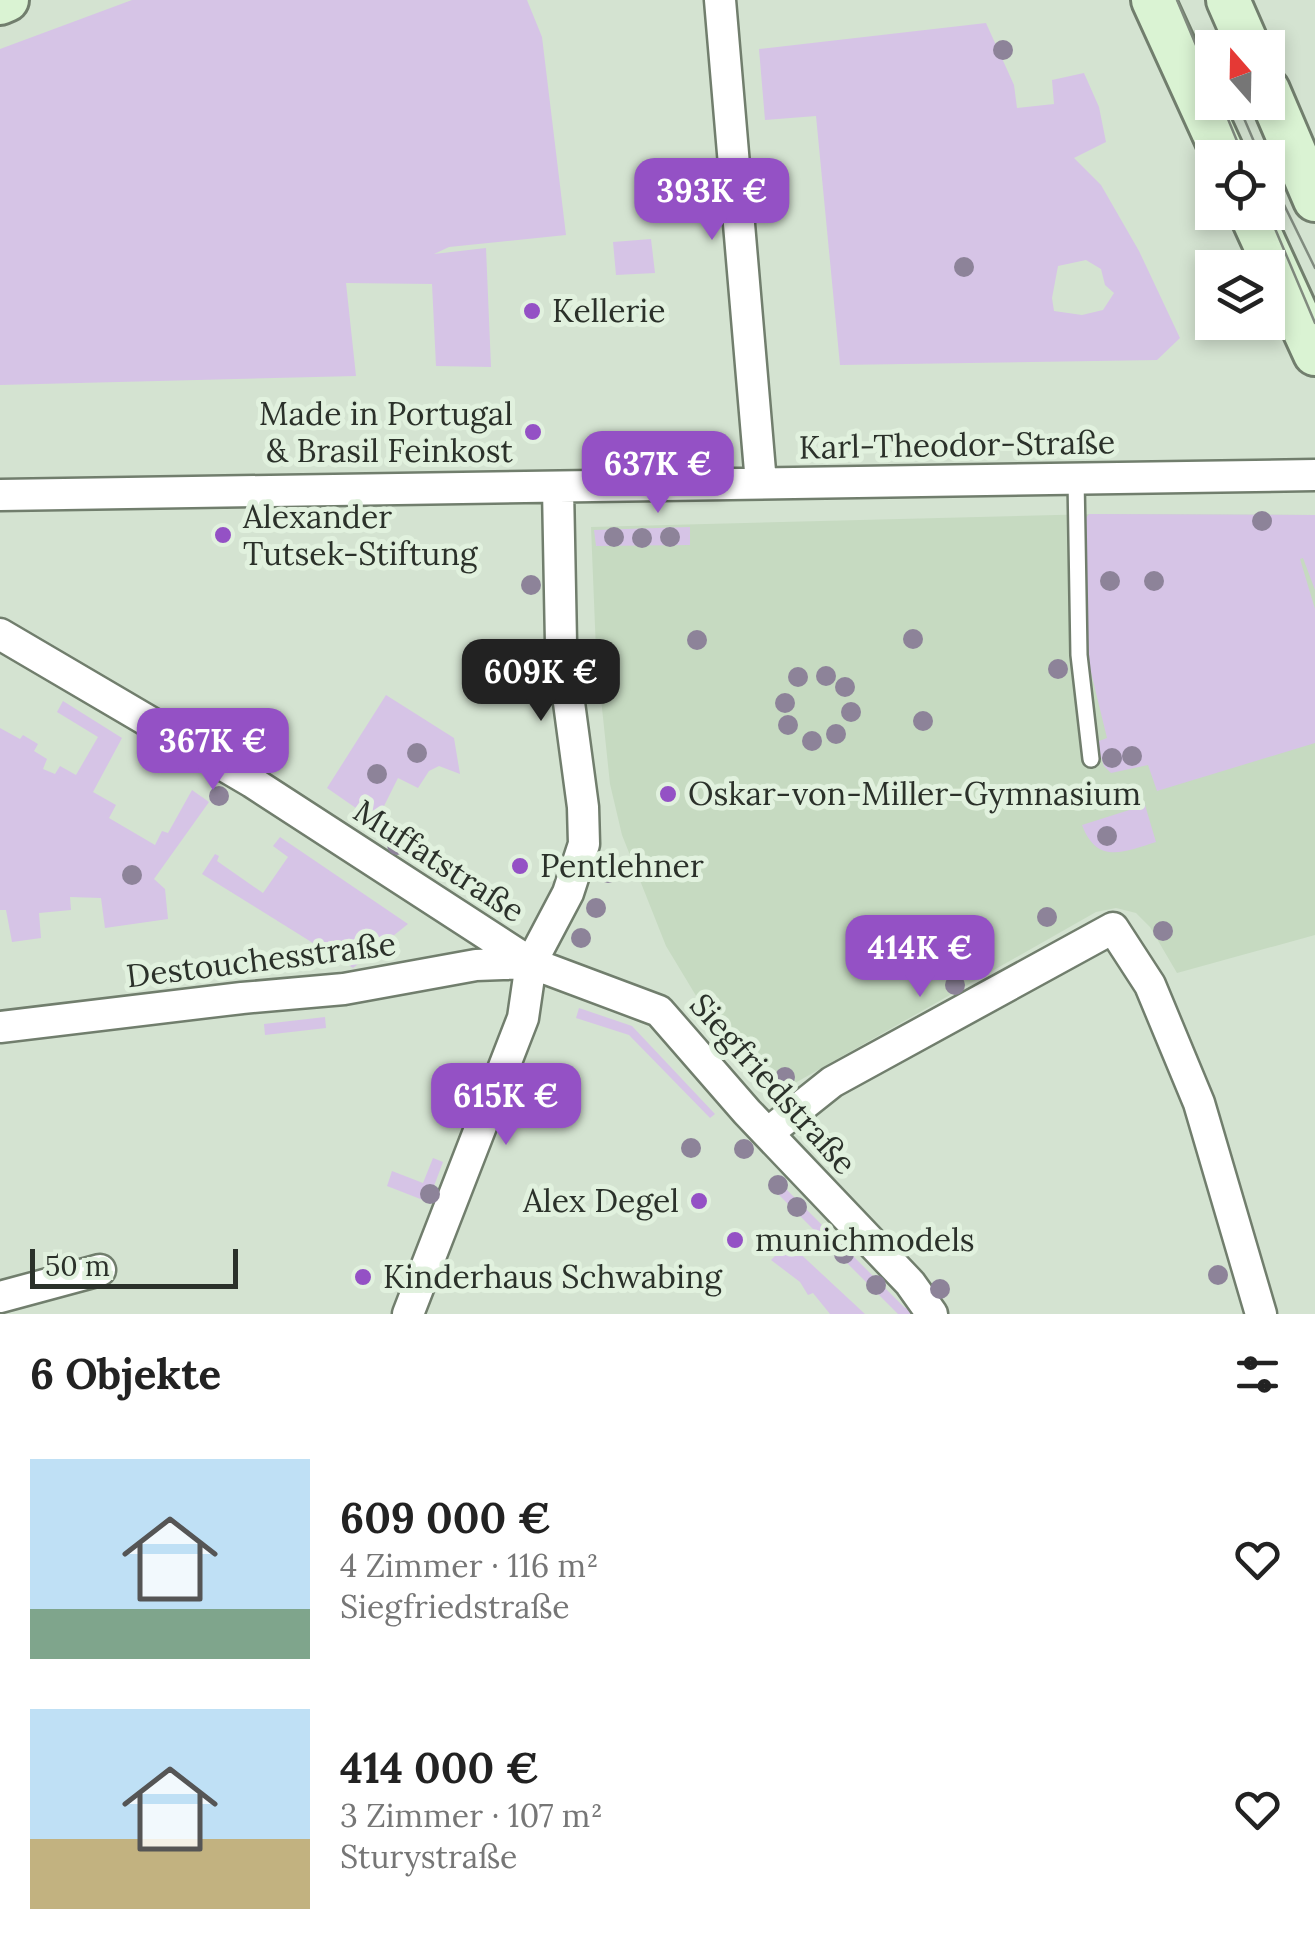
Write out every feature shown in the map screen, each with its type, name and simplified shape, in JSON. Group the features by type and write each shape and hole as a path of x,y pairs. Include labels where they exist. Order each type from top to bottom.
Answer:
{"main road":[{"path":"1153,0 1217,140"},
{"path":"1228,0 1241,30"},
{"path":"1281,120 1315,200"},
{"path":"1258,230 1315,354"}],"street":[{"path":"720,0 761,483"},
{"name":"Karl-Theodor-Straße","path":"0,495 1315,475"},
{"path":"408,1314 523,1018 531,963 568,892 584,844 583,807 561,644 558,488"},
{"name":"Muffatstraße","path":"0,634 252,782 531,963"},
{"path":"768,1134 832,1082 1113,928 1150,985 1199,1103 1261,1314"},
{"name":"Destouchesstraße","path":"0,1027 344,990 476,964 531,963"},
{"name":"Siegfriedstraße","path":"531,963 659,1011 768,1134 910,1283 932,1314"},
{"path":"0,1297 100,1270"}],"lane":[{"path":"1076,478 1079,655 1091,759"}],"shaded area":[{"path":"132,0 527,0 542,37 566,235 449,247 434,254 486,248 491,367 436,366 432,284 346,283 356,376 0,385 0,49"},
{"path":"986,23 1014,85 1017,108 1054,104 1052,80 1084,73 1099,107 1106,142 1074,158 1101,185 1139,251 1180,338 1157,360 840,365 816,116 765,120 759,49","holes":["1086,260 1101,269 1105,285 1114,293 1103,310 1082,315 1054,311 1052,298 1058,266"]},
{"path":"651,239 655,273 616,275 613,242"},
{"path":"1089,514 1315,515 1315,590 1303,558 1300,559 1315,609 1315,743 1157,791 1148,765 1111,773 1104,766 1096,742 1107,738 1087,656"},
{"path":"1097,514 1315,515 1315,935 1177,973 1150,927 1136,913 1116,908 1096,912 774,1095 701,1004 666,946 622,835 610,784 596,651 591,527"},
{"path":"690,527 690,545 596,546 594,530"},
{"path":"386,695 454,738 460,774 439,766 429,771 418,788 398,778 376,822 327,788"},
{"path":"63,701 122,738 93,792 116,805 109,818 155,845 162,831 168,833 192,790 209,802 154,879 165,889 168,919 105,928 101,898 70,897 71,910 39,913 41,938 12,942 6,910 0,910 0,728 38,744 34,751 47,759 43,769 55,774 60,766 76,775 98,737 57,712"},
{"path":"1145,805 1156,842 1144,846 1122,852 1104,851 1088,838 1082,825"},
{"path":"280,837 408,924 353,968 202,874 215,854 219,856 217,861 263,893 288,857 273,846"},
{"path":"579,1008 632,1026 715,1114 710,1118 629,1035 576,1018"},
{"path":"325,1017 326,1028 265,1035 264,1024"},
{"path":"433,1158 443,1162 428,1202 387,1186 392,1171 423,1183"},
{"path":"776,1179 905,1308 911,1303 921,1314 898,1314 770,1186"},
{"path":"788,1243 865,1314 830,1314 813,1293 808,1295 800,1282 771,1260"}],"tram line":[{"path":"1177,0 1195,43"},
{"path":"1228,120 1237,140"},
{"path":"1245,120 1253,140"},
{"path":"1285,207 1315,268"},
{"path":"1276,230 1315,323"}],"place":[{"name":"Kellerie","path":"532,311"},
{"name":"Made in Portugal & Brasil Feinkost","path":"533,432"},
{"name":"Alexander Tutsek-Stiftung","path":"223,535"},
{"name":"Oskar-von-Miller-Gymnasium","path":"668,794"},
{"name":"Pentlehner","path":"520,866"},
{"name":"Alex Degel","path":"699,1201"},
{"name":"munichmodels","path":"735,1240"},
{"name":"Kinderhaus Schwabing","path":"363,1277"}]}
